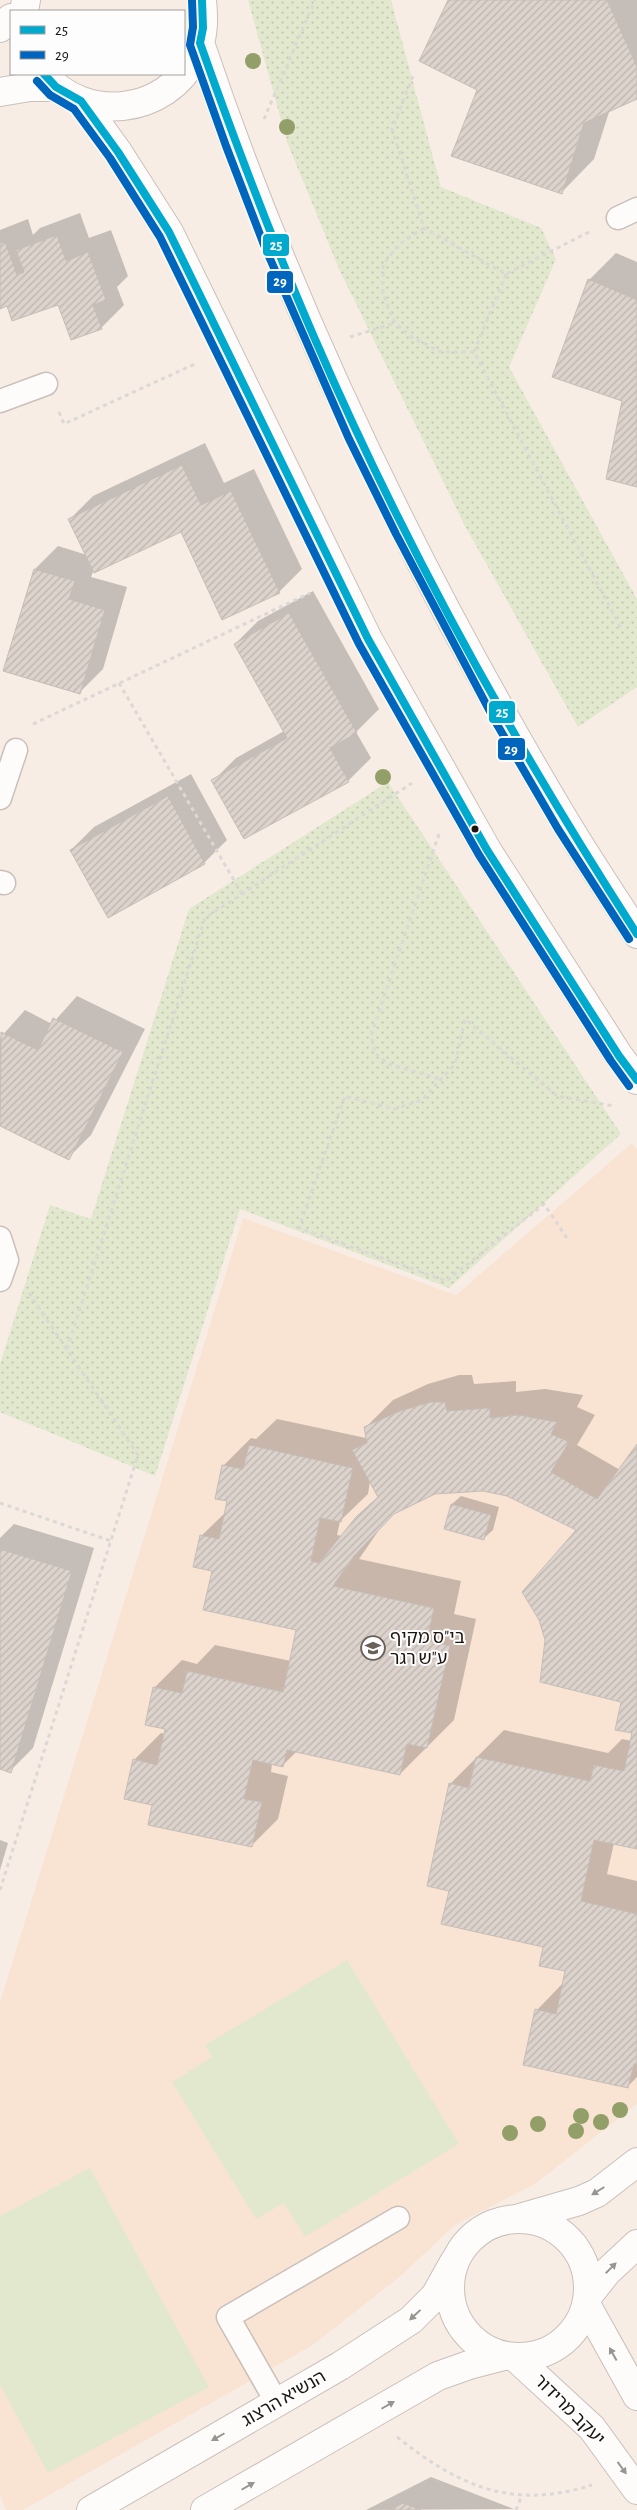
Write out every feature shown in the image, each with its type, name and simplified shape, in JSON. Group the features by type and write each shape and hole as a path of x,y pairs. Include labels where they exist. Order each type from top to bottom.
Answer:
{"main road":[{"path":"185,71 200,43 204,28 202,0"},
{"path":"0,28 10,19"},
{"path":"200,43 244,167 317,348 440,601 557,809 637,934"},
{"path":"0,92 30,87 50,80 81,101 95,106 125,107 154,98 178,81 182,75"},
{"path":"81,101 124,160 169,232 368,639 487,850 619,1056 637,1080"},
{"path":"510,2357 485,2349 469,2337 457,2320 451,2302 450,2282 454,2262 465,2244 480,2230 498,2222 580,2201 597,2193 637,2162"},
{"path":"519,2218 542,2222 563,2234 578,2251 587,2273 587,2301 637,2396"},
{"path":"205,2510 438,2376 469,2364 547,2352 560,2344 572,2334 587,2301 607,2272 637,2244"},
{"name":"הנשיא הרצוג","path":"91,2510 340,2366 410,2320 435,2296 454,2262"},
{"name":"יעקב מרידור","path":"510,2357 584,2420 631,2481"}],"lane":[{"path":"0,401 46,384"},
{"path":"0,798 16,750"},
{"path":"0,1238 3,1270"},
{"path":"277,2402 228,2317 398,2218"}],"path":[{"path":"244,167 315,0"},
{"path":"413,76 392,129 424,228 506,274"},
{"path":"474,352 506,274 628,213"},
{"path":"424,228 398,245 383,265 383,294 395,323 413,338 442,352 474,352"},
{"path":"317,348 395,323"},
{"path":"46,384 64,424 227,350"},
{"path":"474,352 622,630"},
{"path":"16,750 25,727 339,579"},
{"path":"119,683 242,894"},
{"path":"66,1349 205,918 439,764"},
{"path":"440,1080 389,1064 375,1053 371,1035 454,791"},
{"path":"567,1238 544,1204 446,1281 298,1228 345,1096 394,1109 422,1100 454,1064 465,1019 557,1096 619,1107"},
{"path":"0,1890 138,1455 66,1349 3,1270"},
{"path":"0,1503 111,1541"},
{"path":"376,2412 398,2437 452,2475 491,2490 522,2496 552,2496 631,2481"},
{"path":"516,2510 522,2496"}],"shaded area":[{"name":"בי\"ס מקיף ע\"ש רגר","path":"632,1143 637,1149 637,2104 535,2184 455,2225 403,2274 313,2345 23,2510 6,2510 0,2496 0,2002 243,1218 456,1295"}],"green space":[{"path":"248,0 391,0 441,187 541,228 556,259 509,367 637,599 637,687 578,727 465,526 339,269 287,142"},
{"path":"388,782 621,1134 449,1288 240,1209 155,1476 0,1412 0,1364 50,1205 91,1219 189,909"},
{"path":"347,1960 459,2144 305,2237 284,2203 256,2219 172,2082 212,2057 205,2045"},
{"path":"90,2168 209,2387 48,2473 0,2385 0,2216"}],"building":[{"path":"448,0 607,0 637,67 637,99 584,123 562,194 451,156 477,90 419,61"},
{"path":"57,235 66,261 88,252 106,300 93,305 102,329 71,340 58,305 12,321 7,306 0,309 0,243 5,242 17,275 24,272 16,250"},
{"path":"588,279 637,300 637,487 606,479 622,401 552,377"},
{"path":"182,465 201,505 231,491 280,593 222,620 181,532 94,573 68,519"},
{"path":"34,569 75,581 69,599 105,610 80,694 3,671"},
{"path":"289,613 357,733 330,748 349,782 244,839 211,780 287,738 234,644"},
{"path":"168,796 205,864 108,918 70,850"},
{"path":"53,1018 123,1052 69,1160 0,1126 1,1032 38,1050"},
{"path":"431,1402 445,1402 447,1411 490,1408 490,1418 518,1415 557,1422 551,1434 569,1442 551,1472 597,1499 637,1444 637,1849 594,1840 581,1901 637,1914 637,2064 634,2064 628,2088 523,2065 535,2009 556,2014 565,1971 539,1966 543,1947 441,1924 449,1891 427,1886 449,1783 469,1788 476,1757 590,1781 594,1765 624,1771 632,1733 615,1730 621,1702 540,1682 545,1640 539,1620 522,1592 576,1530 507,1496 483,1491 435,1494 394,1514 354,1556 333,1586 434,1608 427,1641 450,1646 427,1748 407,1744 400,1775 287,1750 283,1767 253,1760 244,1799 262,1802 252,1847 148,1825 152,1805 124,1799 133,1759 157,1765 165,1729 145,1725 153,1687 182,1693 187,1671 283,1692 296,1630 203,1610 212,1571 193,1567 200,1535 219,1539 227,1501 215,1499 222,1465 243,1469 249,1445 353,1468 341,1522 320,1518 311,1561 319,1563 356,1517 378,1497 352,1450 367,1443 364,1427 400,1411"},
{"path":"451,1504 491,1515 484,1540 444,1529"},
{"path":"0,1549 72,1571 11,1773 0,1769"},
{"path":"403,2503 421,2510 389,2510"}],"transit line":[{"name":"29","path":"192,0 193,27 190,45 226,146 264,245 349,439 396,534 495,721 558,829 629,939"},
{"name":"25","path":"202,0 203,28 200,43 240,154 298,301 349,415 423,567 504,716 547,790 637,934"},
{"name":"25","path":"45,75 56,87 81,101 118,152 169,232 368,639 487,850 619,1056 637,1080"},
{"name":"29","path":"37,81 50,95 74,109 110,158 160,237 359,644 479,855 629,1086"}],"place":[{"name":"בי\"ס מקיף ע\"ש רגר","path":"373,1648"}]}
